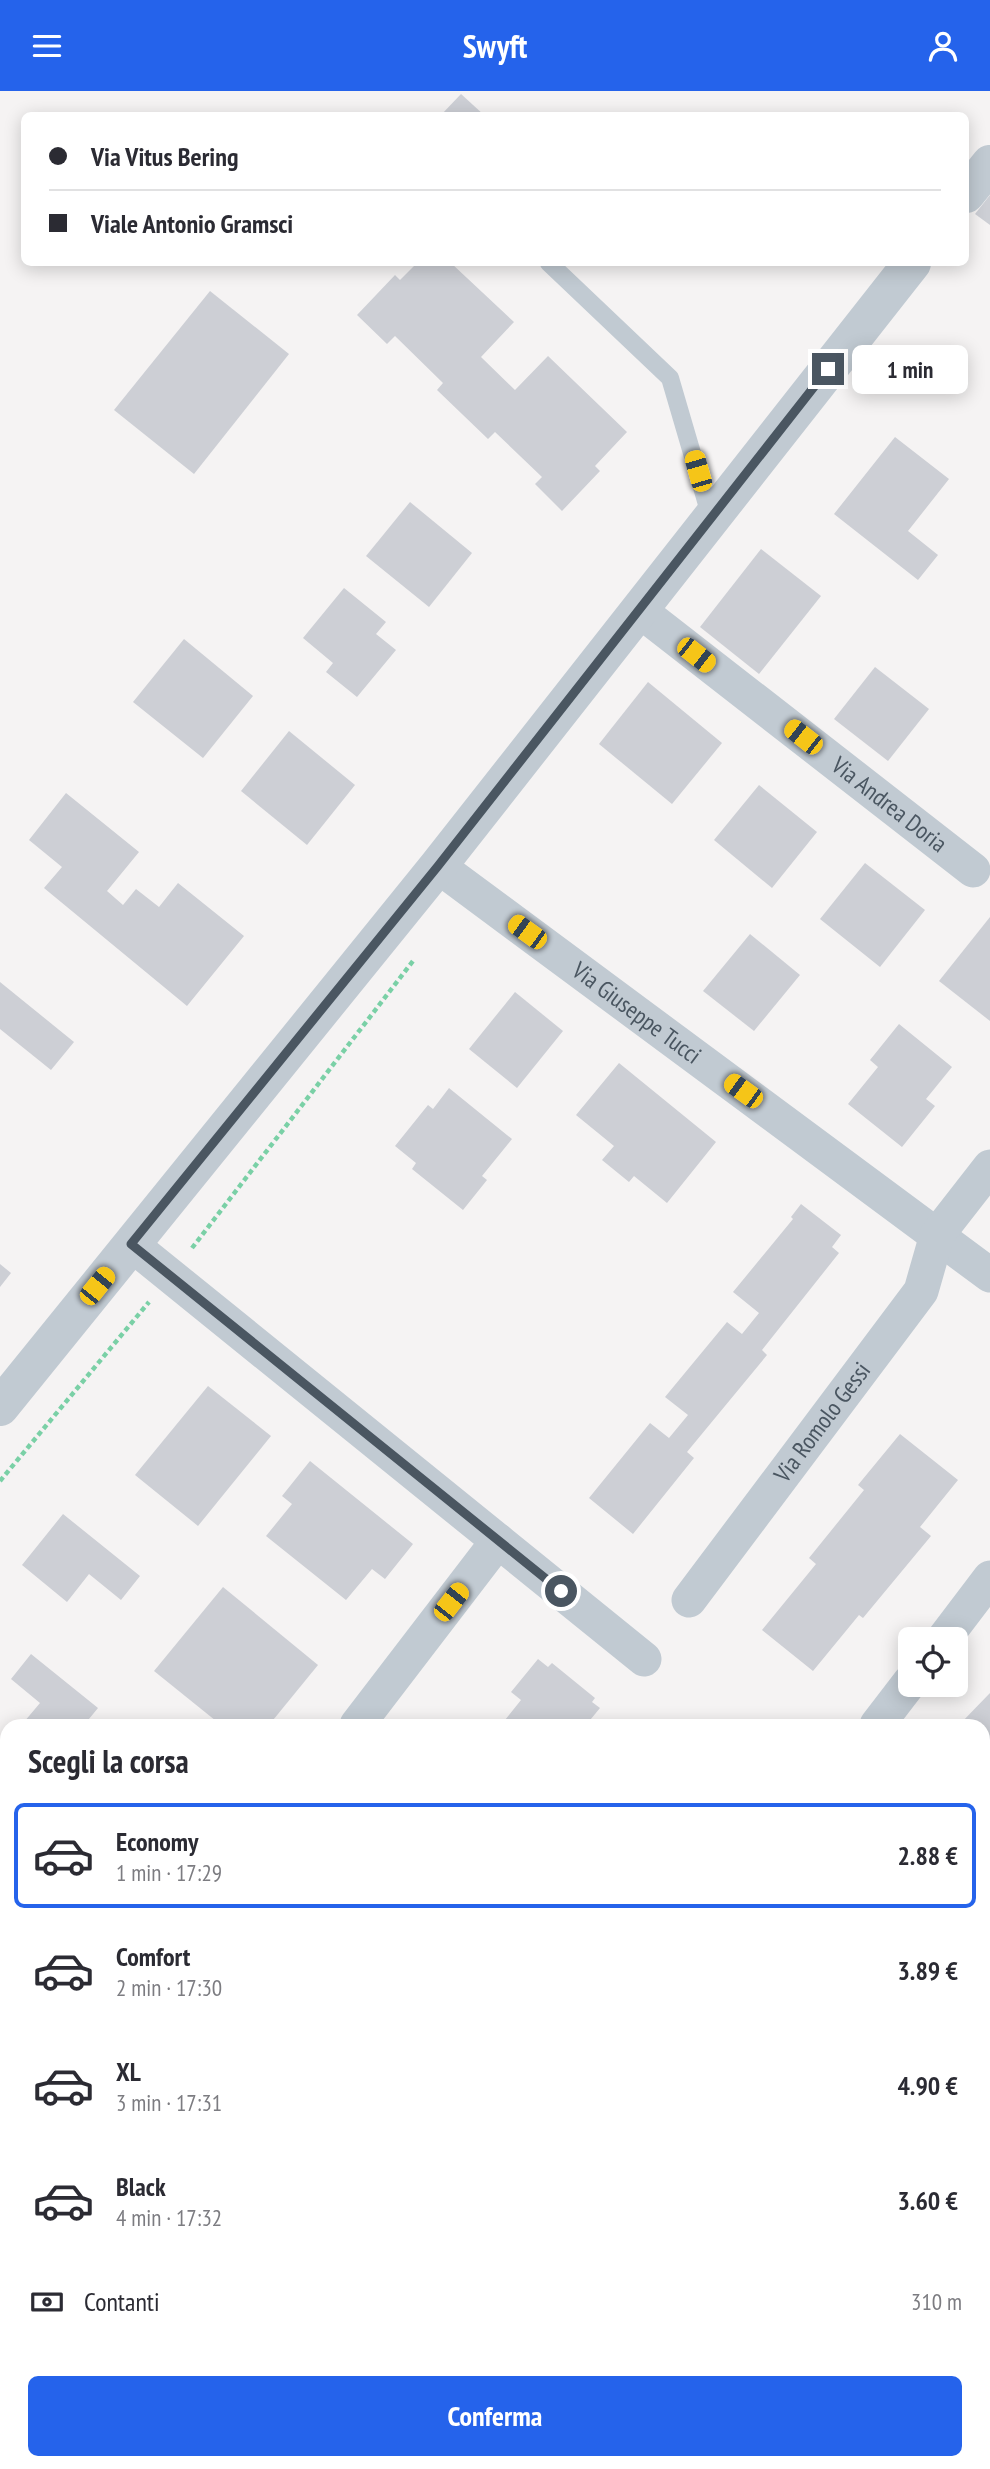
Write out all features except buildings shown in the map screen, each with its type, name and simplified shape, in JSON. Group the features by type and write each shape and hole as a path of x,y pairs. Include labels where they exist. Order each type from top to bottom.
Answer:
{"street":[{"path":"969,190 990,164"},
{"path":"0,1407 438,866 910,266"},
{"name":"Via Andrea Doria","path":"639,610 973,870"},
{"name":"Via Giuseppe Tucci","path":"438,866 990,1275"},
{"path":"937,1235 990,1167"},
{"name":"Via Romolo Gessi","path":"689,1599 921,1291 937,1235"},
{"path":"131,1244 643,1659"},
{"path":"362,1719 498,1541"},
{"path":"953,1627 990,1578"},
{"path":"882,1719 898,1697"}],"lane":[{"path":"552,266 670,379 711,518"}],"route":[{"path":"561,1591 131,1244 438,866 828,369"}]}
